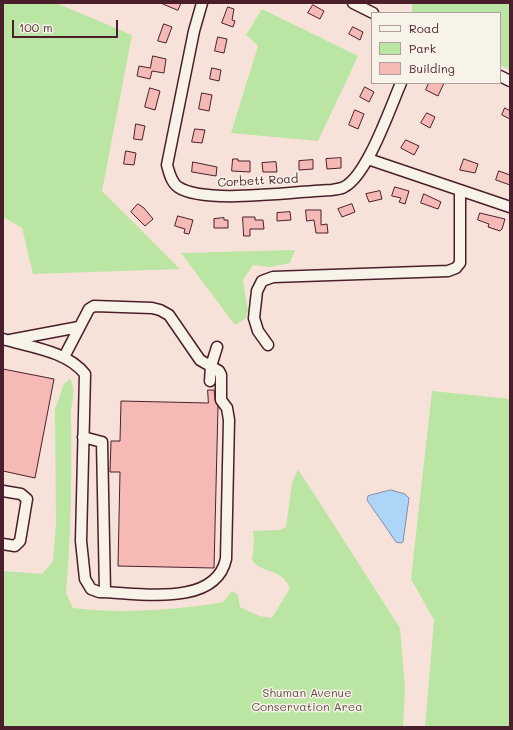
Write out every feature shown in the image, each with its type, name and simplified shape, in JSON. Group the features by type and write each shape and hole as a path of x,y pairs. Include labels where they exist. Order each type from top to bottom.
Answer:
{"street":[{"name":"Corbett Road","path":"202,3 194,31 169,151 168,165 171,177 176,186 187,191 217,197 332,190 344,187 355,178 368,159"},
{"path":"353,3 372,12"},
{"path":"501,76 510,81"},
{"path":"401,84 368,159 510,207"},
{"path":"268,345 258,331 254,318 257,291 262,281 273,277 448,271 456,268 460,263 460,191"},
{"path":"5,340 64,357 78,366 85,374 81,541 85,579 91,589 94,591 159,596 186,592 217,578 224,570 226,559 229,420 227,408 221,400 221,375 219,371 200,360 169,315 160,310 94,306 89,309 64,357"},
{"path":"5,340 79,327"},
{"path":"210,381 211,366 217,347"},
{"path":"83,437 102,442 105,592"},
{"path":"3,491 24,495 27,502 18,543 13,546 3,544"}],"green space":[{"path":"3,3 56,3 132,35 102,191 180,269 33,274 22,228 3,217"},
{"path":"412,3 510,3 510,70 501,66 501,12 412,12"},
{"path":"262,9 358,56 318,141 231,133 258,46 246,35"},
{"path":"295,250 290,263 270,267 253,265 243,280 248,311 245,319 235,325 181,253"},
{"name":"Shuman Avenue Conservation Area","path":"70,379 73,393 71,415 70,526 66,593 73,608 128,611 187,607 223,602 232,591 238,595 240,607 259,616 272,618 290,588 282,577 261,567 252,560 254,543 253,531 280,530 286,527 292,483 298,469 400,628 405,689 403,727 3,727 3,571 42,574 53,561 56,524 55,409 64,384"},
{"path":"432,391 510,399 510,727 425,727 434,620 411,579"}],"water":[{"path":"391,490 405,494 409,498 403,542 401,543 396,542 367,500 368,496"}],"building":[{"path":"161,3 181,3 178,10"},
{"path":"313,5 324,11 320,19 308,13"},
{"path":"228,7 234,9 232,20 235,21 233,27 222,23"},
{"path":"164,24 172,27 166,43 158,41"},
{"path":"353,27 363,32 360,40 349,34"},
{"path":"218,37 227,39 224,53 215,51"},
{"path":"153,56 166,59 164,73 152,71 150,79 137,76 139,66 150,68"},
{"path":"212,68 221,70 219,81 210,79"},
{"path":"429,84 444,84 438,96 426,90"},
{"path":"365,87 374,92 369,102 360,97"},
{"path":"150,88 160,91 155,110 145,107"},
{"path":"202,93 212,95 209,111 199,109"},
{"path":"505,108 510,111 510,119 502,115"},
{"path":"355,110 364,114 358,129 349,125"},
{"path":"427,113 435,117 430,128 421,123"},
{"path":"136,124 145,126 142,140 134,139"},
{"path":"195,129 205,130 202,143 192,142"},
{"path":"406,140 419,146 414,155 401,148"},
{"path":"126,151 136,153 134,165 124,164"},
{"path":"341,158 341,168 327,169 326,159"},
{"path":"233,159 238,159 238,161 250,161 250,172 232,171"},
{"path":"464,159 478,164 475,173 460,170"},
{"path":"313,160 313,169 299,170 299,161"},
{"path":"193,162 217,167 216,176 192,172"},
{"path":"276,162 277,172 263,172 262,163"},
{"path":"499,171 510,175 510,185 496,180"},
{"path":"395,187 409,191 405,204 399,202 401,198 392,196"},
{"path":"380,191 382,199 369,202 366,194"},
{"path":"424,194 441,202 438,209 421,203"},
{"path":"138,204 144,208 153,219 145,226 131,212"},
{"path":"352,204 355,212 342,217 338,209"},
{"path":"306,210 321,210 321,225 327,224 328,233 316,233 314,220 307,221"},
{"path":"290,212 291,220 277,221 277,213"},
{"path":"480,213 505,219 502,229 500,231 488,227 489,224 478,220"},
{"path":"178,216 193,220 189,234 184,233 185,229 175,226"},
{"path":"243,217 255,217 255,220 263,220 264,229 250,229 250,236 244,236"},
{"path":"224,218 224,220 228,220 228,228 214,228 214,219"},
{"path":"3,369 54,379 35,478 3,471"},
{"path":"208,390 214,390 215,400 218,406 214,568 118,566 120,472 110,472 111,441 120,441 121,401 208,403"}]}
